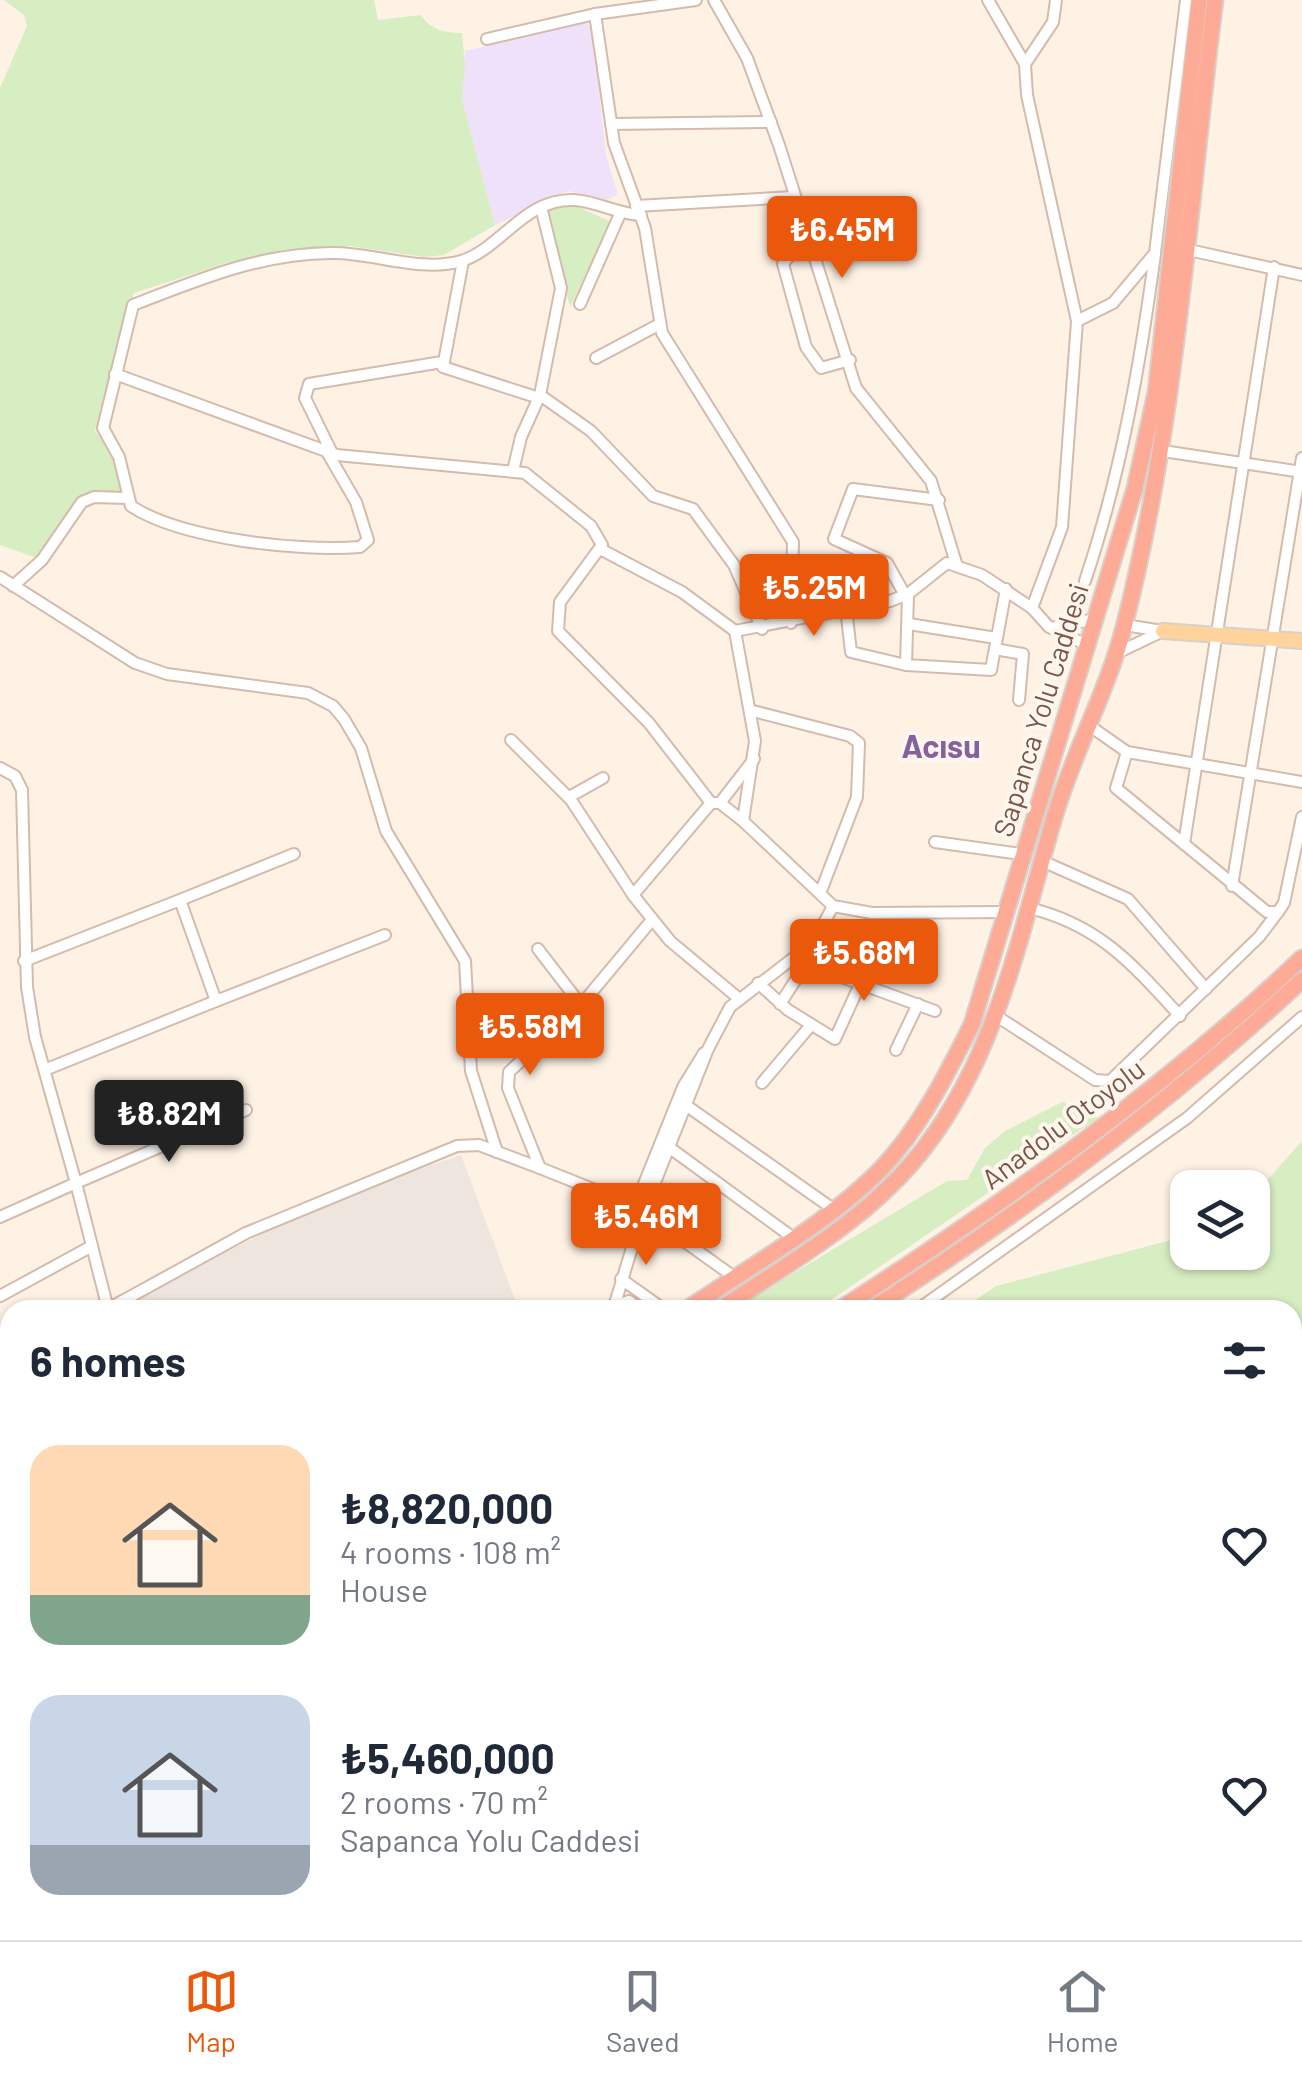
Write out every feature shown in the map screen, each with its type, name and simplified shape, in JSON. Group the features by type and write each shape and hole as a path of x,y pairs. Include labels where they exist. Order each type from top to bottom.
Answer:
{"highway":[{"name":"Sapanca Yolu Caddesi","path":"700,1300 832,1209 882,1168 945,1078 972,1024 1130,509 1156,392 1200,0"},
{"name":"Sapanca Yolu Caddesi","path":"734,1300 858,1217 894,1182 953,1104 995,1014 1086,724 1125,625 1164,451 1215,0"},
{"path":"1096,618 1125,625"},
{"path":"1087,646 1116,654"},
{"name":"Anadolu Otoyolu","path":"854,1300 1049,1168 1186,1062 1302,958"},
{"name":"Anadolu Otoyolu","path":"885,1300 1003,1222 1146,1116 1302,980"}],"main road":[{"path":"1163,632 1218,632 1302,641"}],"street":[{"path":"487,39 595,14 696,0"},
{"path":"714,0 747,58 771,122 808,249 850,360 858,394 926,474 939,500 956,563"},
{"path":"988,0 1025,64 1034,132 1078,321 1062,526 1032,608"},
{"path":"1025,64 1053,22 1056,0"},
{"path":"1085,581 1113,492 1128,421 1155,253 1186,0"},
{"path":"595,14 619,163 638,210 660,324 707,410 793,542 791,623"},
{"path":"611,124 771,122"},
{"path":"442,362 309,384 305,398 367,525 368,540 360,548 261,544 138,511 127,498 122,467 103,428 133,306 230,266 268,256 329,253 431,263 463,261 541,207 574,200 620,214 794,197"},
{"path":"513,471 522,436 540,397 561,288 541,207"},
{"path":"580,304 620,214"},
{"path":"808,249 788,256 784,264 806,347 815,366 821,368 850,360"},
{"path":"1189,250 1302,275"},
{"path":"1078,321 1114,303 1155,253"},
{"path":"442,362 463,261"},
{"path":"1184,844 1274,267"},
{"path":"596,358 660,324"},
{"path":"442,362 452,373 540,397 591,431 653,496 693,509 734,565 762,629"},
{"path":"115,374 328,451 513,471 534,477 591,526 602,550 682,592 736,631 791,623 906,594 935,569 956,563 1006,589 1050,626 1087,646"},
{"path":"1164,451 1301,472"},
{"path":"1232,886 1302,458"},
{"path":"906,664 906,594 886,563 834,539 853,490 939,500"},
{"path":"14,586 42,560 82,502 94,497 127,498"},
{"path":"602,550 560,602 558,630 649,723 715,803 743,821 833,906 872,912 1005,912"},
{"path":"0,577 135,664 167,674 308,693 333,706 361,748 386,830 465,961 471,1071 497,1152"},
{"path":"846,608 851,652 906,664 991,670 1006,589"},
{"path":"1050,626 1096,618"},
{"path":"908,624 995,643 1023,654 1019,700"},
{"path":"1125,625 1163,632"},
{"path":"736,631 753,712 755,758 743,821"},
{"path":"1116,654 1163,632"},
{"path":"753,712 850,736 859,742 857,797 821,891"},
{"path":"1086,724 1127,752 1302,782"},
{"path":"511,740 569,798 651,921 737,997"},
{"path":"1127,752 1116,788 1261,909 1278,912"},
{"path":"633,895 755,758"},
{"path":"0,768 15,776 22,790 24,961 35,1037 47,1068 106,1300"},
{"path":"569,798 603,778"},
{"path":"995,1014 1095,1080 1106,1082 1180,1016 1278,912 1288,891 1302,817"},
{"path":"935,842 1022,854"},
{"path":"24,961 294,854"},
{"path":"1042,861 1128,900 1206,989"},
{"path":"180,900 216,1001"},
{"path":"780,1004 833,906"},
{"path":"1030,908 1062,916 1112,944 1180,1016"},
{"path":"540,1168 508,1076 581,1005 651,921"},
{"path":"47,1068 385,935"},
{"path":"538,949 581,1005"},
{"path":"804,958 935,1011"},
{"path":"616,1300 639,1210 683,1087 737,997 804,958"},
{"path":"758,983 780,1004 835,1038 861,982"},
{"path":"896,1050 918,1004"},
{"path":"931,1300 1187,1118 1302,1018"},
{"path":"762,1083 811,1025"},
{"path":"639,1210 670,1148 708,1049"},
{"path":"687,1106 832,1209"},
{"path":"0,1217 246,1110"},
{"path":"124,1300 246,1232 457,1146 472,1144 639,1210 734,1277"},
{"path":"670,1148 792,1236"},
{"path":"0,1296 92,1246"},
{"path":"621,1280 650,1300"}],"shaded area":[{"path":"584,23 592,26 606,155 618,195 607,200 568,191 495,225 462,99 465,51"},
{"path":"461,1155 515,1300 141,1300 167,1282 329,1200"}],"green space":[{"path":"4,0 374,0 378,20 421,15 439,30 462,33 462,99 495,225 444,255 424,257 350,246 289,249 226,263 134,293 95,431 120,470 121,498 87,498 42,560 0,545 0,88 27,26 24,15"},
{"path":"574,205 611,222 570,307 545,211"},
{"path":"1062,1102 1091,1111 1098,1118 831,1300 749,1300 947,1181 967,1180 985,1148 1005,1131"},
{"path":"1302,1141 1302,1300 976,1300 996,1286 1170,1240 1170,1270 1270,1270 1270,1177"}],"district":[{"name":"Acısu","path":"941,747"}]}
